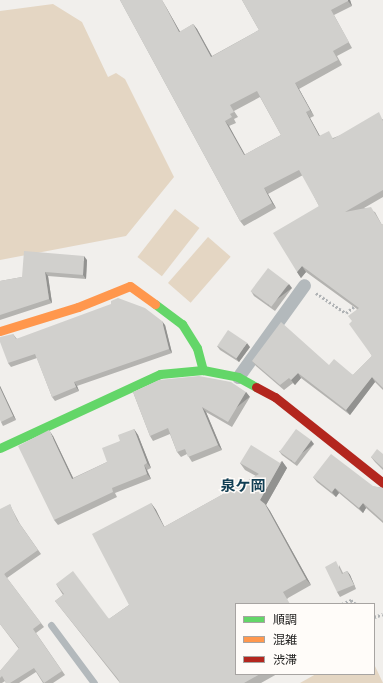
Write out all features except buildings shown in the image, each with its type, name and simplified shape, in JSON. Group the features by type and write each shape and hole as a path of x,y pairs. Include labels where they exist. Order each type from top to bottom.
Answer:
{"street":[{"path":"238,377 304,285"},
{"path":"0,331 78,307 130,286 182,324 198,348 203,370"},
{"path":"0,448 160,374 203,370 238,377 275,397 383,483"}],"lane":[{"path":"51,625 94,683"}],"path":[{"path":"304,285 346,313 358,303"},
{"path":"344,603 351,600 355,603"}],"shaded area":[{"path":"53,4 82,22 108,77 116,73 125,79 174,177 126,236 0,260 0,11"},
{"path":"175,209 199,228 162,276 137,257"},
{"path":"208,237 231,257 191,303 168,283"},
{"path":"375,666 383,683 300,683 314,675 375,675"}],"traffic: fast":[{"path":"155,304 182,324 197,348 203,370"},
{"path":"0,448 160,374 203,370 238,377 256,387"}],"traffic: slow":[{"path":"0,331 78,307 130,286 155,304"}],"traffic: jam":[{"path":"256,387 275,397 383,483"}],"district":[{"name":"泉ケ岡","path":"243,487"}]}
